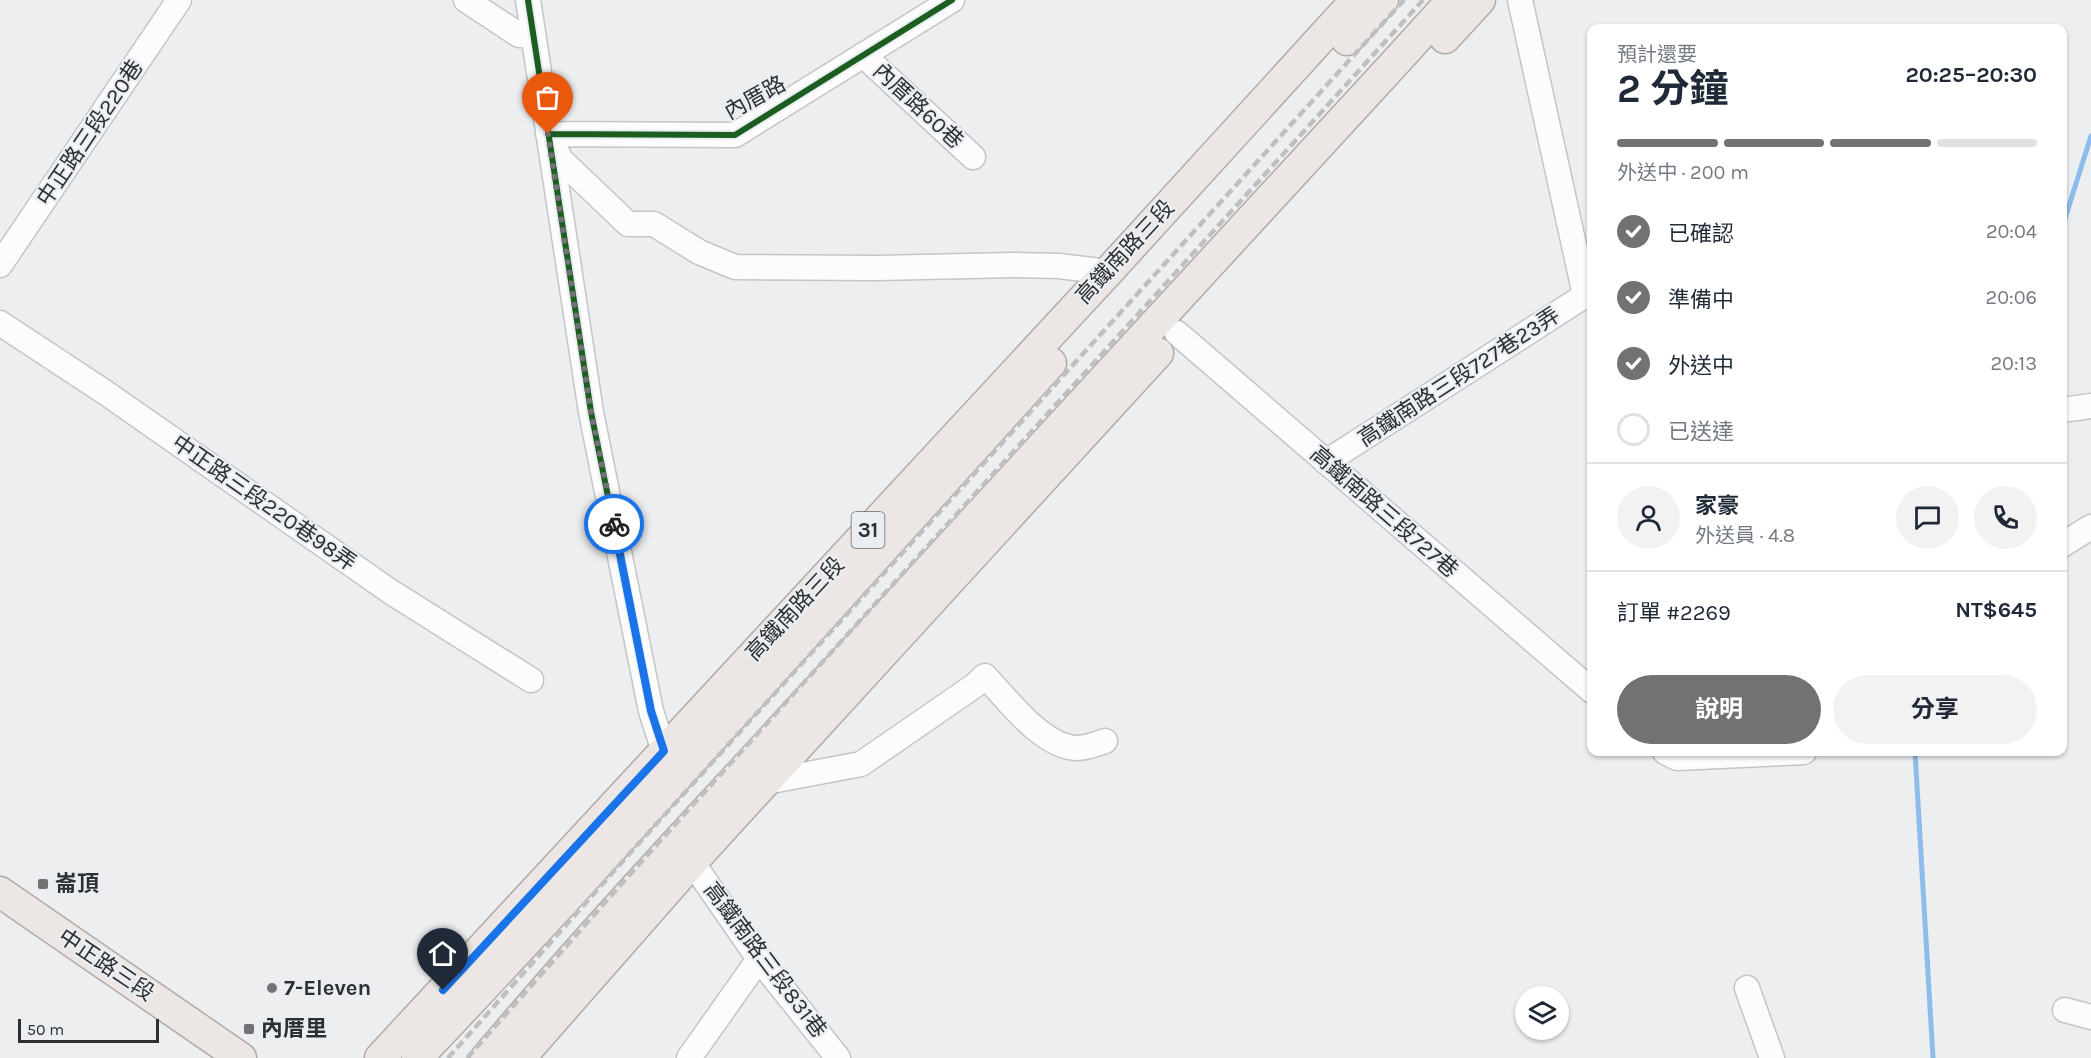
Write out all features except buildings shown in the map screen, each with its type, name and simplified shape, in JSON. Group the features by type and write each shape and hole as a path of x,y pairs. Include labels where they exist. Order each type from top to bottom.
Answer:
{"main road":[{"name":"高鐵南路三段","path":"380,1058 1108,272 1356,0"},
{"name":"高鐵南路三段","path":"417,1058 814,627 963,459 1383,0"},
{"path":"486,1058 535,999 1159,323 1452,0"},
{"path":"520,1058 692,862 1480,0"},
{"path":"963,459 997,390"},
{"name":"中正路三段","path":"0,892 241,1058"}],"street":[{"name":"中正路三段220巷","path":"0,266 179,0"},
{"path":"466,0 519,35 532,36"},
{"path":"528,0 591,412 651,711 664,751"},
{"name":"內厝路","path":"548,134 735,135 952,0"},
{"path":"1520,0 1587,289"},
{"name":"內厝路60巷","path":"863,55 973,157"},
{"path":"548,134 561,160 628,224 654,224 699,252 735,267 877,268 1014,265 1059,266 1108,272"},
{"name":"高鐵南路三段727巷23弄","path":"1326,462 1587,294"},
{"name":"中正路三段220巷98弄","path":"0,324 106,393 391,592 531,680"},
{"name":"高鐵南路三段727巷","path":"1177,333 1587,687"},
{"path":"2067,409 2091,406"},
{"path":"2067,542 2091,527"},
{"path":"766,782 861,764 985,676 1039,733 1062,745 1076,748 1089,747 1105,741"},
{"path":"1673,756 1677,758 1719,756"},
{"name":"高鐵南路三段831巷","path":"692,862 759,959 838,1058"},
{"path":"689,1058 759,959"},
{"path":"1747,988 1772,1058"},
{"path":"2066,1010 2091,1017"}],"waterway":[{"path":"2067,212 2091,136"},
{"path":"1915,756 1933,1058"}],"railway":[{"path":"448,1058 630,853 1404,0"},
{"path":"467,1058 641,862 1423,0"}],"cycle path":[{"path":"528,0 591,412 651,711 664,751"},
{"path":"548,134 735,135 952,0"}],"way so far":[{"path":"548,134 591,412 614,524"}],"place":[{"name":"崙頂","path":"43,884"},
{"name":"7-Eleven","path":"272,988"},
{"name":"內厝里","path":"249,1029"}],"route":[{"path":"443,990 664,751 651,711 614,524"}]}
